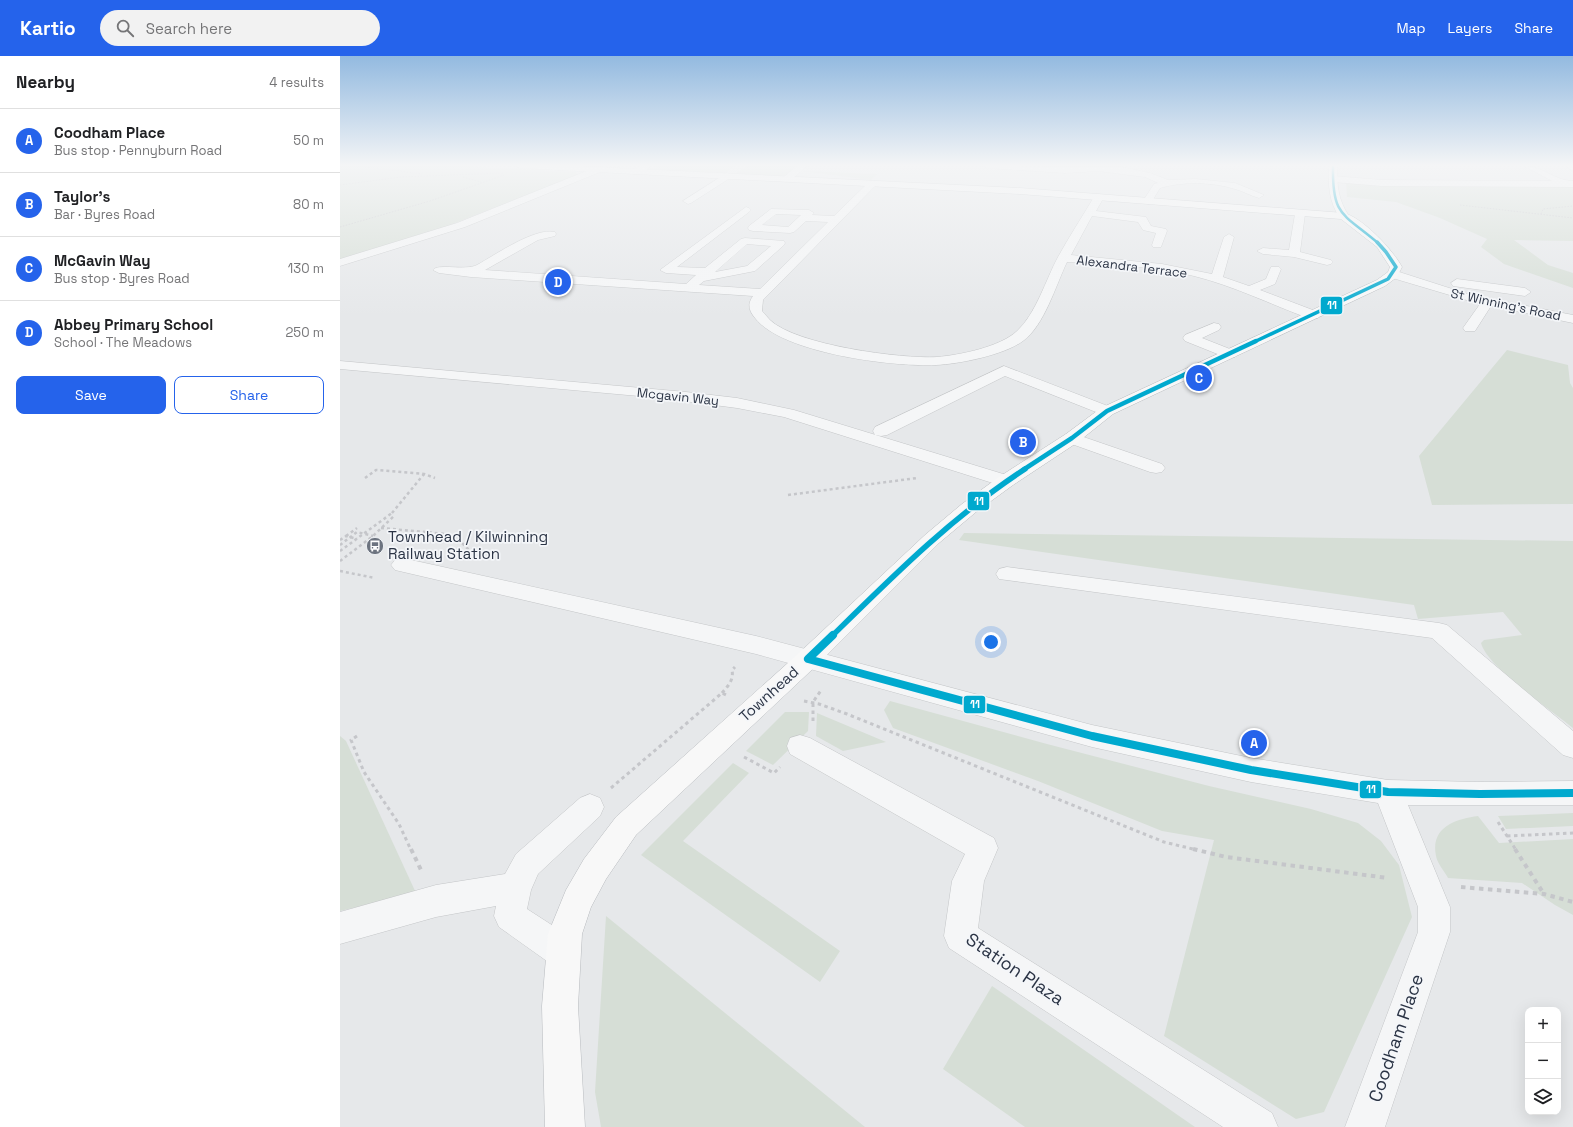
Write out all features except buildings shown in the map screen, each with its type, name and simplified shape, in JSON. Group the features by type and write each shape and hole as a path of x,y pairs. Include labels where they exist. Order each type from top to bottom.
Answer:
{"main road":[{"path":"1344,216 1378,242 1393,260 1396,267 1393,274"},
{"name":"Townhead","path":"565,1127 560,1006 564,943 578,901 595,869 626,826 752,708 808,659 932,539 969,508 1006,481 1072,438 1107,411 1313,316 1381,283 1393,274"}],"street":[{"path":"340,263 461,225 483,216"},
{"path":"688,288 703,275 745,241 780,243 751,269 703,275 666,270 738,216"},
{"path":"839,216 762,293 757,299 756,310 761,319 777,330 806,342 844,353 908,361 938,361 959,358 1005,344 1026,332 1064,258 1088,216"},
{"path":"1119,216 1139,218 1144,221 1147,228 1162,231 1157,245"},
{"path":"1294,254 1300,216"},
{"path":"804,218 836,219"},
{"path":"471,273 534,238 551,234"},
{"path":"1216,279 1229,237"},
{"path":"1263,251 1294,254 1327,262"},
{"name":"Alexandra Terrace","path":"1064,258 1165,268 1216,279 1313,316"},
{"path":"1248,291 1271,281 1275,269"},
{"path":"439,270 762,293"},
{"name":"St Winning's Road","path":"1393,274 1487,303 1573,319"},
{"path":"1424,284 1443,281 1525,292"},
{"path":"1470,328 1487,303"},
{"path":"1214,327 1190,338 1230,354"},
{"name":"Mcgavin Way","path":"340,365 446,376 689,396 756,405 788,413 1006,481"},
{"path":"881,431 1004,370 1107,411"},
{"path":"1072,438 1156,468"},
{"path":"402,565 749,644 1092,736 1251,770 1388,792 1480,794 1573,793"},
{"path":"1008,574 1439,631 1573,747"},
{"name":"Station Plaza","path":"800,746 983,848 968,880 961,936 1258,1127"},
{"name":"Coodham Place","path":"1365,1127 1434,932 1434,907 1388,792"},
{"path":"340,928 521,876 590,807"},
{"path":"521,876 510,916 564,943"}],"path":[{"path":"340,226 376,216"},
{"path":"365,478 376,470 424,474 435,478"},
{"path":"340,551 392,513 424,474"},
{"path":"788,495 921,478"},
{"path":"340,560 373,536 394,516"},
{"path":"340,540 357,528"},
{"path":"352,532 373,536"},
{"path":"340,545 357,532"},
{"path":"346,536 357,539"},
{"path":"340,571 375,578"},
{"path":"590,807 722,693 752,708"},
{"path":"800,701 819,704 847,714 1164,842 1226,857 1426,884 1544,894 1573,902"},
{"path":"357,736 351,740 364,772 399,824 436,901"},
{"path":"748,758 767,769"},
{"path":"1480,794 1544,894"},
{"path":"1507,836 1573,833"}],"shaded area":[{"path":"340,216 473,216 440,229 340,260"},
{"path":"1434,216 1573,216 1573,241 1514,240 1548,265 1573,273 1573,288 1504,264 1481,247 1487,239"},
{"path":"1507,350 1568,365 1570,383 1573,388 1573,504 1432,505 1419,456"},
{"path":"964,533 1573,541 1573,728 1507,676 1486,653 1481,643 1484,640 1522,635 1503,612 1418,619 1414,605 959,540"},
{"path":"890,701 1209,786 1311,809 1358,823 1381,841 1399,865 1412,917 1324,1112 1296,1119 1164,1036 1214,840 1162,831 1038,781 893,728 884,710"},
{"path":"785,712 809,712 808,731 773,765 746,751"},
{"path":"817,713 886,742 843,751 816,736"},
{"path":"340,736 346,741 416,893 340,911"},
{"path":"733,763 749,773 683,841 840,951 820,982 641,855"},
{"path":"1573,813 1573,826 1506,829 1498,816"},
{"path":"1478,816 1499,843 1573,839 1573,915 1522,883 1448,878 1436,856 1435,846 1437,838 1446,826 1453,822"},
{"path":"606,916 865,1127 601,1127 595,1092"},
{"path":"992,986 1195,1127 1025,1127 943,1069"}],"transit line":[{"name":"11","path":"1344,216 1382,247 1388,254 1396,267 1388,279 1107,411 1072,438 1006,481 969,508 898,571 808,659 1092,736 1251,770 1388,792 1480,794 1573,793"}],"place":[{"name":"Abbey Primary School","path":"558,282"},
{"name":"McGavin Way","path":"1199,378"},
{"name":"Taylor's","path":"1023,442"},
{"name":"Townhead / Kilwinning Railway Station","path":"375,546"},
{"name":"Coodham Place","path":"1254,743"}]}
